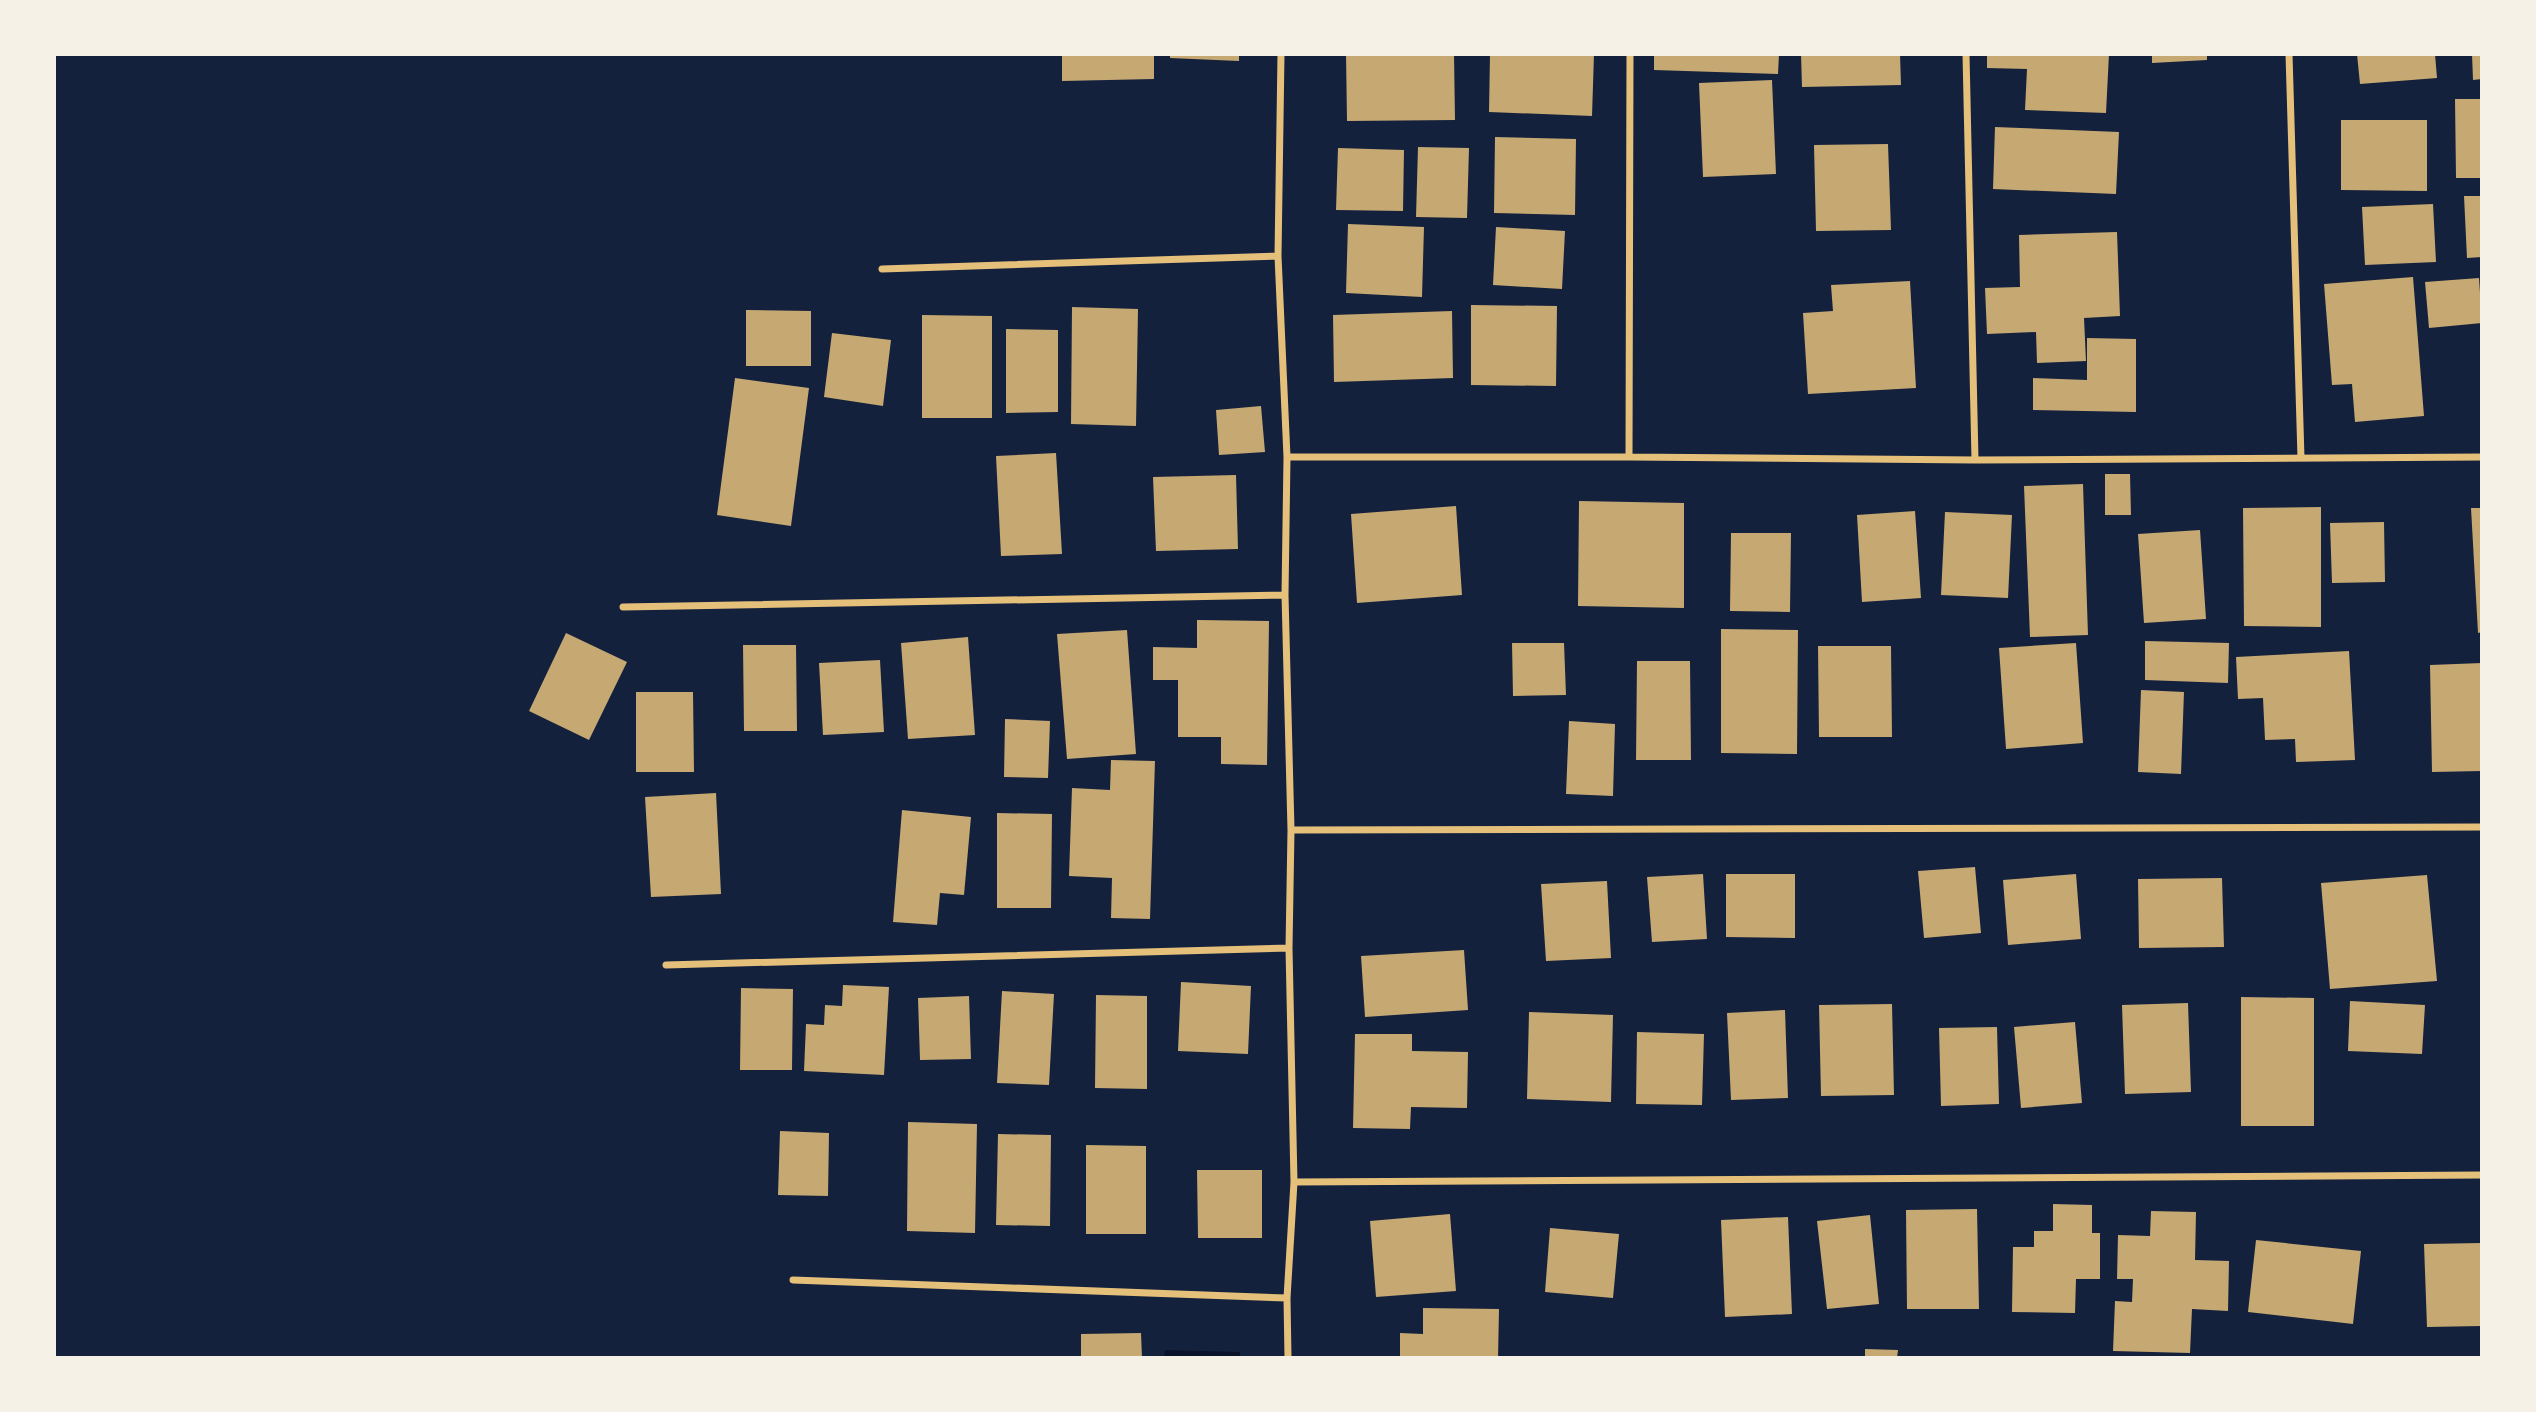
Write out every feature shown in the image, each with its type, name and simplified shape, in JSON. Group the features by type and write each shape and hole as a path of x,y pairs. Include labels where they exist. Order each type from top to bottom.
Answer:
{"street":[{"path":"1281,54 1278,256 1287,457 1285,595 1291,830 1289,948 1294,1182 1287,1298 1288,1358"},
{"path":"1629,457 1630,54"},
{"path":"1966,54 1975,460"},
{"path":"2289,54 2301,458"},
{"path":"882,269 1278,256"},
{"path":"1287,457 1975,460 2482,457"},
{"path":"623,607 1285,595"},
{"path":"1291,830 2482,827"},
{"path":"666,965 1289,948"},
{"path":"1294,1182 2482,1175"},
{"path":"793,1280 1287,1298"}],"water":[{"path":"1165,1350 1240,1352 1240,1358 1164,1358"}],"building":[{"path":"1062,54 1154,54 1154,79 1062,81"},
{"path":"1170,54 1239,54 1239,61 1170,58"},
{"path":"1346,54 1454,54 1455,120 1347,121"},
{"path":"1490,54 1594,54 1592,116 1489,112"},
{"path":"1654,54 1779,54 1778,74 1654,70"},
{"path":"1801,54 1900,54 1901,85 1802,87"},
{"path":"1987,54 2109,54 2106,113 2025,110 2027,69 1987,68"},
{"path":"2152,54 2207,54 2207,60 2152,63"},
{"path":"2357,54 2435,54 2437,78 2360,84"},
{"path":"2472,54 2482,54 2482,79 2473,80"},
{"path":"1772,80 1776,174 1703,177 1699,83"},
{"path":"2455,99 2482,99 2482,178 2456,178"},
{"path":"2341,120 2427,120 2427,191 2341,190"},
{"path":"1995,127 2119,132 2116,194 1993,189"},
{"path":"1495,137 1576,139 1575,215 1494,213"},
{"path":"1888,144 1891,230 1816,231 1814,145"},
{"path":"1418,147 1469,148 1467,218 1416,217"},
{"path":"1338,148 1404,150 1403,211 1336,210"},
{"path":"2464,196 2482,196 2482,257 2467,258"},
{"path":"2433,204 2436,262 2365,265 2362,207"},
{"path":"1348,224 1424,227 1422,297 1346,293"},
{"path":"1496,227 1565,231 1562,289 1493,285"},
{"path":"2117,232 2120,316 2084,318 2086,361 2037,363 2036,332 1987,334 1985,288 2020,287 2019,235"},
{"path":"2413,277 2424,416 2355,422 2352,384 2332,385 2324,284"},
{"path":"2479,278 2482,323 2429,328 2425,282"},
{"path":"1910,281 1916,388 1808,394 1803,313 1833,311 1831,285"},
{"path":"1471,305 1557,306 1556,386 1471,385"},
{"path":"1072,307 1138,309 1136,426 1071,424"},
{"path":"746,310 811,311 811,366 746,366"},
{"path":"1452,311 1453,378 1334,382 1333,315"},
{"path":"922,315 992,316 992,418 922,418"},
{"path":"1006,329 1058,330 1058,412 1006,413"},
{"path":"832,333 891,340 883,406 824,397"},
{"path":"2087,338 2136,339 2136,412 2033,410 2033,378 2087,380"},
{"path":"735,378 809,388 791,526 717,515"},
{"path":"1261,406 1265,452 1219,455 1216,410"},
{"path":"1056,453 1062,554 1001,556 996,456"},
{"path":"2105,474 2130,474 2131,515 2105,515"},
{"path":"1236,475 1238,549 1156,551 1153,477"},
{"path":"2083,484 2088,635 2030,637 2024,486"},
{"path":"1579,501 1684,503 1684,608 1578,606"},
{"path":"1456,506 1462,595 1357,603 1351,514"},
{"path":"2321,507 2321,627 2244,626 2243,508"},
{"path":"2471,508 2482,508 2482,632 2478,633"},
{"path":"1915,511 1921,598 1862,602 1857,515"},
{"path":"1945,512 2012,515 2008,598 1941,595"},
{"path":"2384,522 2385,582 2332,583 2330,523"},
{"path":"2200,530 2206,619 2144,623 2138,534"},
{"path":"1731,533 1791,533 1790,612 1730,611"},
{"path":"1197,620 1269,621 1267,765 1221,764 1221,737 1178,737 1178,680 1153,680 1153,647 1197,648"},
{"path":"1721,629 1798,630 1797,754 1721,753"},
{"path":"1127,630 1136,754 1067,759 1057,634"},
{"path":"566,633 627,662 589,740 529,711"},
{"path":"968,637 975,735 908,739 901,643"},
{"path":"2145,641 2229,643 2228,683 2145,680"},
{"path":"1512,643 1564,643 1566,695 1513,696"},
{"path":"2076,643 2083,743 2006,749 1999,648"},
{"path":"743,645 796,645 797,731 744,731"},
{"path":"1818,646 1891,646 1892,737 1819,737"},
{"path":"2349,651 2355,760 2296,762 2295,739 2265,740 2263,698 2238,699 2236,657"},
{"path":"880,660 884,732 823,735 819,663"},
{"path":"1637,661 1690,661 1691,760 1636,760"},
{"path":"2482,663 2482,771 2432,772 2430,665"},
{"path":"2141,690 2184,692 2181,774 2138,772"},
{"path":"636,692 693,692 694,772 636,772"},
{"path":"1005,719 1050,721 1048,778 1004,777"},
{"path":"1569,721 1615,724 1613,796 1566,794"},
{"path":"1111,760 1155,761 1150,919 1111,918 1112,878 1069,876 1072,788 1110,790"},
{"path":"716,793 721,894 651,897 645,797"},
{"path":"902,810 971,817 964,895 940,893 937,925 893,922"},
{"path":"997,813 1052,814 1051,908 997,908"},
{"path":"1975,867 1981,933 1924,938 1918,871"},
{"path":"1703,874 1707,939 1652,942 1647,877"},
{"path":"1726,874 1795,874 1795,938 1726,937"},
{"path":"2076,874 2081,939 2008,945 2003,880"},
{"path":"2427,875 2437,981 2330,989 2321,883"},
{"path":"2222,878 2224,947 2139,948 2138,879"},
{"path":"1607,881 1611,958 1546,961 1541,884"},
{"path":"1464,950 1468,1010 1365,1017 1361,956"},
{"path":"1181,982 1251,986 1248,1054 1178,1051"},
{"path":"843,985 889,987 884,1075 804,1071 806,1024 824,1025 825,1005 842,1006"},
{"path":"741,988 793,989 792,1070 740,1070"},
{"path":"1002,991 1054,994 1049,1085 997,1083"},
{"path":"1096,995 1147,996 1147,1089 1095,1088"},
{"path":"969,996 971,1059 920,1060 918,998"},
{"path":"2241,997 2314,998 2314,1126 2241,1126"},
{"path":"2350,1001 2425,1005 2422,1054 2348,1051"},
{"path":"2188,1003 2191,1092 2125,1094 2122,1005"},
{"path":"1892,1004 1894,1095 1821,1096 1819,1005"},
{"path":"1785,1010 1788,1098 1731,1100 1727,1013"},
{"path":"1529,1012 1613,1015 1611,1102 1527,1099"},
{"path":"2075,1022 2082,1103 2021,1108 2014,1027"},
{"path":"1997,1027 1999,1104 1941,1106 1939,1028"},
{"path":"1637,1032 1704,1034 1702,1105 1636,1104"},
{"path":"1355,1034 1412,1034 1412,1051 1468,1052 1467,1108 1411,1107 1410,1129 1353,1128"},
{"path":"908,1122 977,1124 975,1233 907,1231"},
{"path":"780,1131 829,1133 828,1196 778,1195"},
{"path":"998,1134 1051,1135 1050,1226 996,1225"},
{"path":"1086,1145 1146,1146 1146,1234 1086,1234"},
{"path":"1197,1170 1262,1170 1262,1238 1198,1238"},
{"path":"2053,1204 2092,1205 2092,1233 2100,1233 2100,1279 2076,1279 2075,1313 2012,1312 2013,1247 2034,1247 2034,1231 2053,1231"},
{"path":"1977,1209 1979,1309 1907,1309 1906,1210"},
{"path":"2151,1211 2196,1212 2195,1260 2229,1261 2228,1311 2192,1309 2190,1353 2113,1351 2115,1301 2132,1302 2133,1279 2117,1279 2118,1235 2150,1236"},
{"path":"1450,1214 1456,1291 1376,1297 1370,1221"},
{"path":"1870,1215 1879,1304 1827,1309 1817,1221"},
{"path":"1788,1217 1792,1314 1725,1317 1721,1220"},
{"path":"1550,1228 1619,1234 1613,1298 1545,1292"},
{"path":"2256,1240 2361,1251 2353,1324 2248,1312"},
{"path":"2482,1243 2482,1326 2427,1327 2424,1244"},
{"path":"1423,1308 1499,1309 1498,1358 1400,1358 1400,1333 1423,1334"},
{"path":"1141,1333 1142,1358 1081,1358 1081,1334"},
{"path":"1865,1349 1898,1350 1897,1358 1865,1358"}]}
